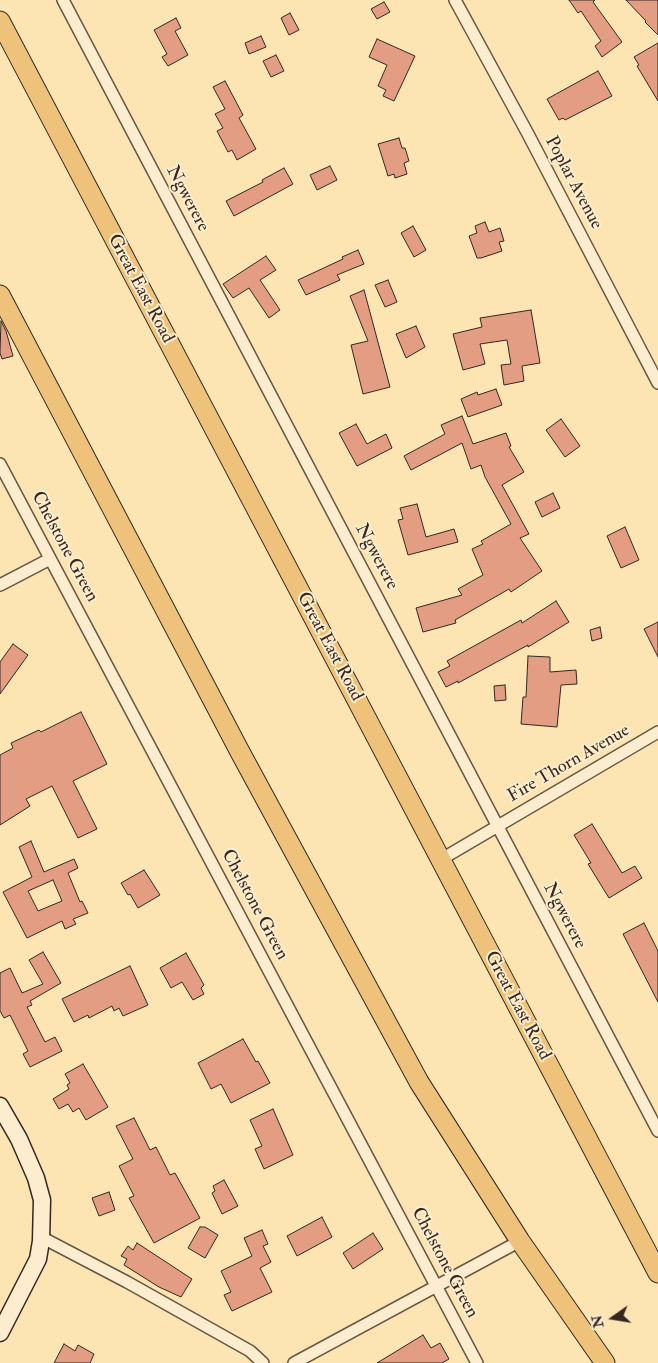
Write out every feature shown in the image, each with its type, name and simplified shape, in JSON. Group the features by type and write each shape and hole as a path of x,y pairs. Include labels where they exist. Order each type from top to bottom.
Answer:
{"main road":[{"name":"Great East Road","path":"0,21 658,1273"},
{"path":"0,295 240,752 414,1073 520,1241 605,1363"}],"street":[{"name":"Ngwerere","path":"63,0 658,1131"},
{"name":"Poplar Avenue","path":"455,0 528,134 658,383"},
{"name":"Chelstone Green","path":"0,464 477,1363"},
{"path":"0,586 50,559"},
{"name":"Fire Thorn Avenue","path":"440,860 658,732"},
{"path":"0,1106 19,1139 36,1178 42,1200 41,1237 38,1259 0,1333"},
{"path":"41,1237 128,1282 250,1351 263,1363"},
{"path":"294,1363 520,1241"}],"building":[{"path":"569,0 595,0 593,2 622,42 602,57 595,46 601,41 581,11 578,13"},
{"path":"626,0 658,0 658,35 645,22"},
{"path":"384,2 390,12 377,19 371,9"},
{"path":"290,13 299,30 289,35 281,18"},
{"path":"176,18 181,28 175,31 188,55 168,66 162,57 167,54 154,30"},
{"path":"261,36 266,47 249,54 245,43"},
{"path":"377,39 415,56 394,101 383,96 386,90 378,86 387,65 369,57"},
{"path":"658,43 658,101 637,66 639,65 634,57"},
{"path":"276,55 284,71 271,77 263,61"},
{"path":"598,71 612,96 565,120 563,118 559,120 547,99"},
{"path":"225,81 243,115 239,118 256,149 237,160 232,150 228,152 217,131 223,128 215,114 225,109 213,87"},
{"path":"399,138 402,148 405,148 409,161 404,163 407,174 395,178 394,174 388,176 378,144"},
{"path":"330,166 337,180 317,190 310,175"},
{"path":"284,168 293,184 234,216 226,201 263,182 262,180"},
{"path":"485,222 489,232 500,228 504,241 499,242 502,251 477,258 469,236 477,233 475,226"},
{"path":"413,226 426,250 414,257 401,233"},
{"path":"358,250 364,264 337,275 340,280 306,295 298,280"},
{"path":"266,256 276,270 260,280 280,310 269,318 249,288 233,298 223,284"},
{"path":"388,280 397,302 385,307 375,285"},
{"path":"364,290 390,387 363,394 351,345 368,341 350,296"},
{"path":"531,310 540,363 522,366 524,381 504,385 501,365 511,364 507,340 480,344 485,364 463,370 453,334 482,327 480,318"},
{"path":"1,321 13,356 2,359 0,353"},
{"path":"416,326 425,347 406,358 396,334"},
{"path":"496,389 502,405 468,417 461,399 477,392 478,395"},
{"path":"462,416 473,444 506,433 511,446 509,447 524,472 502,485 529,534 520,538 542,571 511,592 509,589 455,620 456,623 423,632 416,608 462,595 458,589 483,575 472,549 483,544 481,541 511,524 485,477 481,465 471,469 462,443 411,470 404,456 445,434 441,425"},
{"path":"561,419 580,446 565,457 546,430"},
{"path":"356,424 367,444 386,434 392,448 357,466 339,433"},
{"path":"553,493 560,508 542,517 535,502"},
{"path":"417,504 426,537 454,529 458,542 408,555 398,520 403,519 400,508"},
{"path":"625,527 639,560 621,568 607,536"},
{"path":"556,601 569,622 528,647 528,645 458,683 458,681 446,687 438,672 450,666 447,661 521,620 522,623"},
{"path":"658,622 658,657 644,629"},
{"path":"600,627 602,638 592,641 590,630"},
{"path":"13,644 28,655 0,694 0,662"},
{"path":"528,656 550,657 550,672 576,670 577,684 561,685 557,727 521,724 523,697 526,697"},
{"path":"505,685 506,700 495,701 494,686"},
{"path":"81,712 107,764 73,781 97,829 78,838 52,786 26,799 30,806 0,825 0,755 13,748 11,743 39,730 41,732"},
{"path":"592,824 622,873 635,866 642,878 609,898 588,864 591,863 574,835"},
{"path":"31,841 44,872 74,859 78,868 68,873 80,902 82,901 88,913 73,919 76,924 65,929 62,921 27,938 3,892 32,877 19,847","holes":["53,880 62,901 38,911 28,891"]},
{"path":"144,870 160,895 138,908 121,883"},
{"path":"644,923 658,951 658,1002 623,934"},
{"path":"43,952 61,983 30,1001 32,1005 27,1007 45,1042 55,1037 62,1051 30,1067 23,1054 28,1051 10,1015 4,1018 0,1011 0,973 10,968 22,993 43,984 29,960"},
{"path":"186,953 204,985 201,988 204,994 193,1000 182,982 171,988 160,968"},
{"path":"130,966 148,1005 123,1016 119,1008 114,1011 112,1006 89,1018 88,1015 74,1022 62,999"},
{"path":"243,1039 270,1083 231,1103 221,1084 211,1089 198,1063"},
{"path":"83,1064 108,1107 86,1120 79,1108 73,1112 68,1104 59,1109 53,1099 69,1089 67,1085 70,1083 65,1074"},
{"path":"273,1109 293,1155 264,1169 255,1149 262,1146 250,1120"},
{"path":"134,1118 150,1150 156,1147 170,1175 175,1173 200,1218 154,1243 129,1198 134,1196 119,1166 133,1159 116,1126"},
{"path":"224,1180 238,1206 222,1214 212,1193 215,1191 213,1186"},
{"path":"109,1192 115,1210 99,1216 92,1198"},
{"path":"322,1217 332,1237 297,1256 287,1236"},
{"path":"200,1227 205,1227 218,1235 205,1258 188,1248"},
{"path":"262,1230 268,1244 263,1246 271,1262 260,1268 272,1292 232,1311 224,1295 231,1292 221,1271 252,1256 244,1238"},
{"path":"373,1233 383,1249 353,1269 343,1253"},
{"path":"137,1243 192,1279 181,1297 159,1287 124,1265 127,1259 121,1256 128,1246 133,1250"},
{"path":"423,1335 431,1348 440,1343 449,1359 442,1363 377,1363"},
{"path":"64,1344 75,1351 78,1345 94,1354 90,1363 54,1363"}]}
